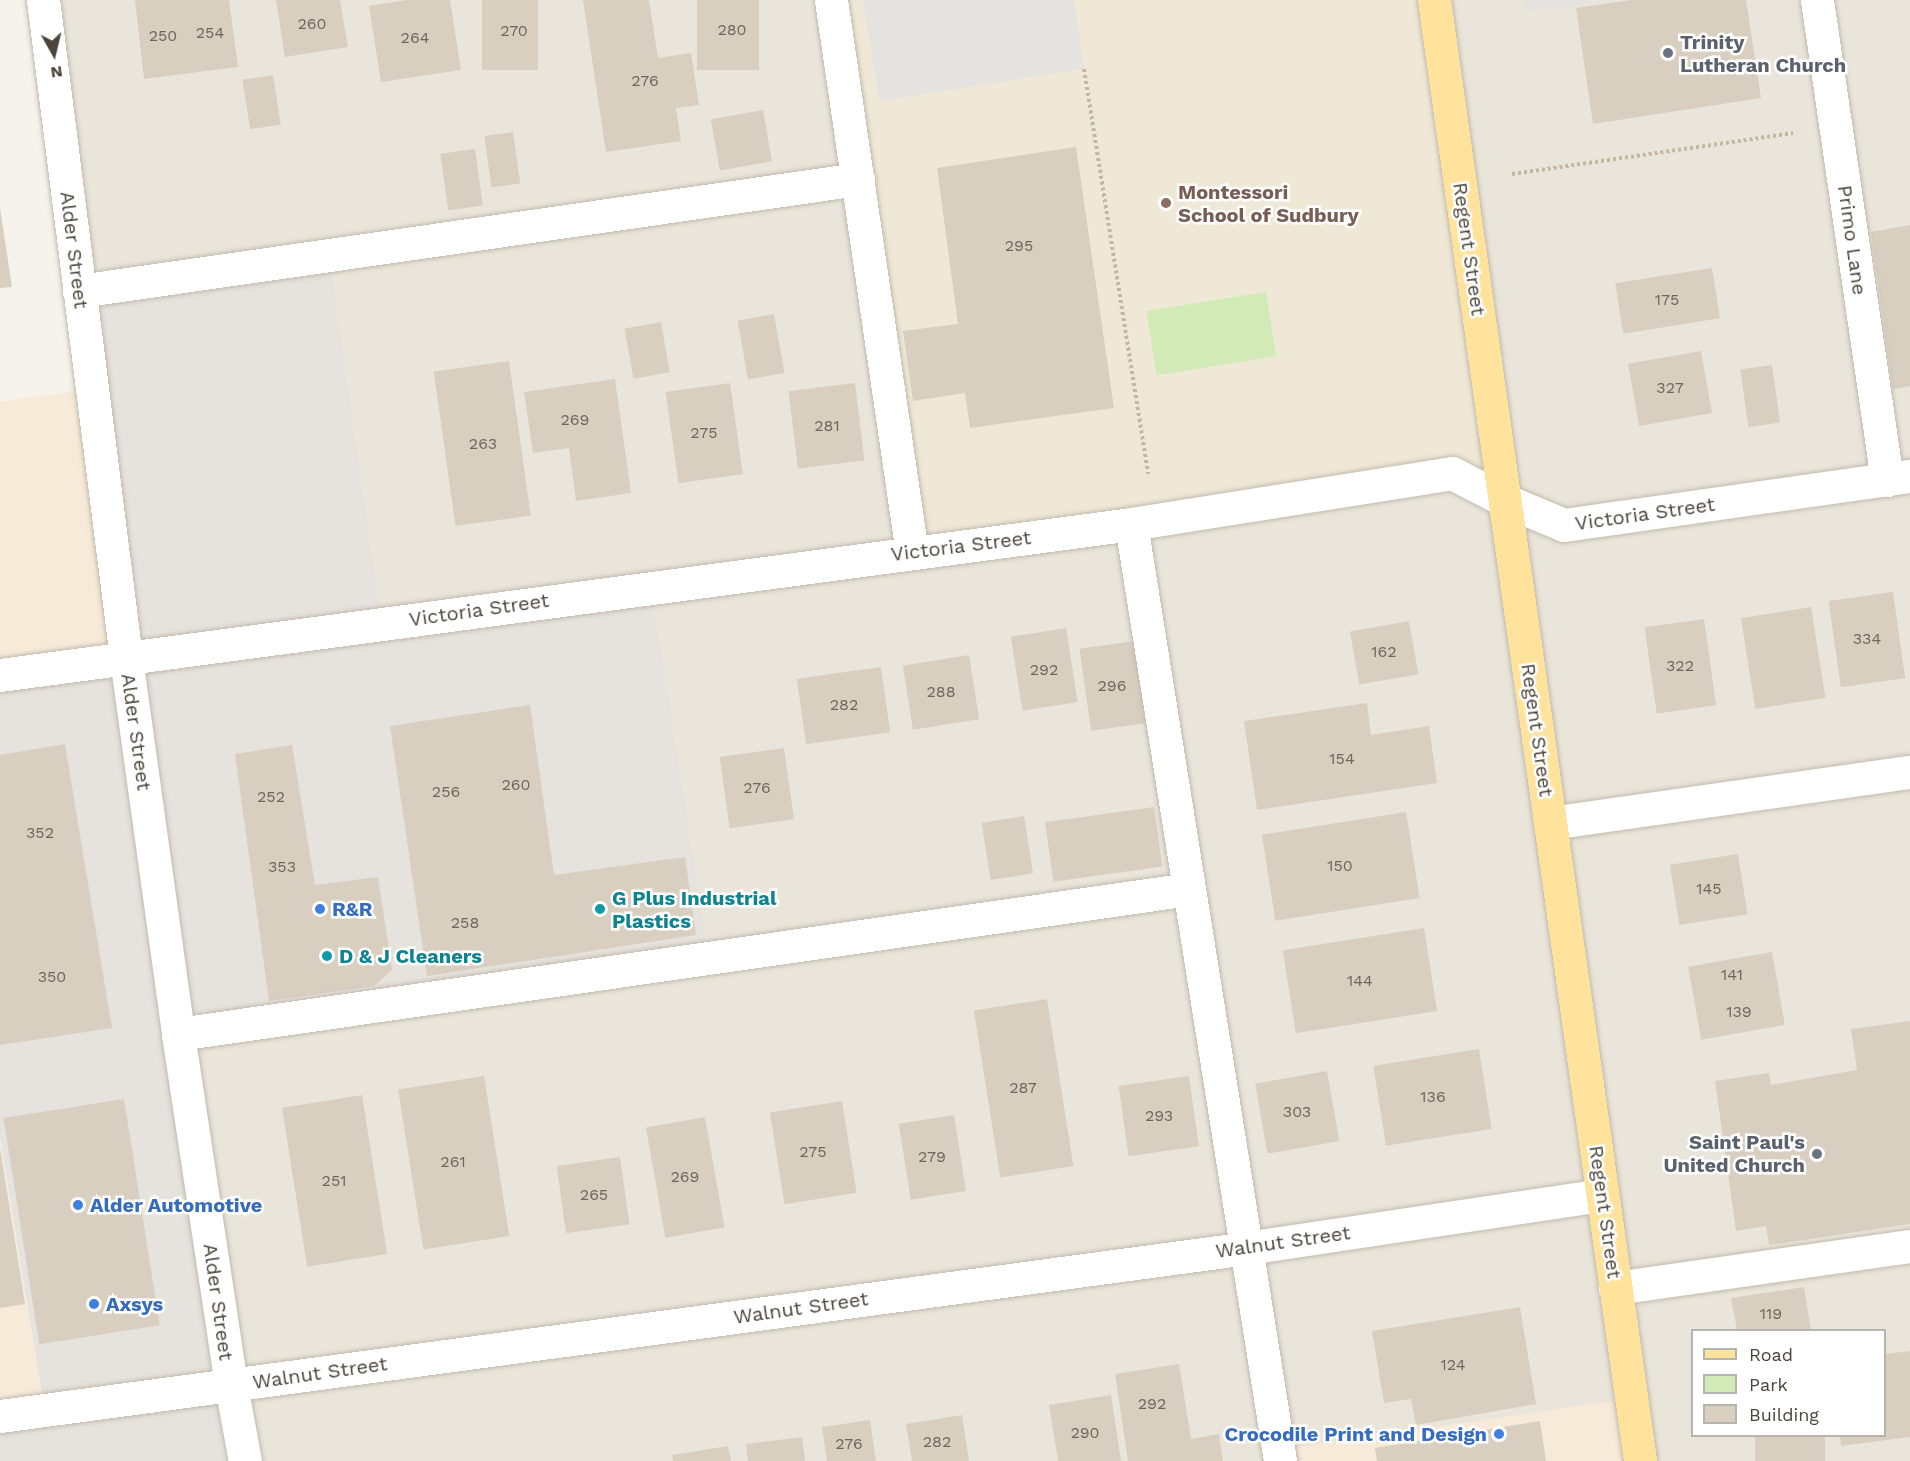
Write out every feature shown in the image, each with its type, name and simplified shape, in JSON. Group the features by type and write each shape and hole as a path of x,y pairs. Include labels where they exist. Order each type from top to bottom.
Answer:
{"main road":[{"name":"Regent Street","path":"1434,0 1640,1461"}],"street":[{"name":"Alder Street","path":"43,0 126,658 178,1034 231,1385 245,1461"},
{"path":"831,0 912,553"},
{"name":"Primo Lane","path":"1817,0 1835,127 1899,478"},
{"path":"79,291 858,179"},
{"name":"Victoria Street","path":"0,675 1131,524 1452,473 1504,500 1564,525 1899,478"},
{"path":"1131,524 1280,1461"},
{"path":"1550,823 1910,772"},
{"path":"178,1034 1189,889"},
{"name":"Walnut Street","path":"0,1416 1246,1248 1602,1195"},
{"path":"1615,1288 1910,1246"}],"path":[{"path":"1084,69 1148,474"},
{"path":"1512,174 1835,127"}],"shaded area":[{"path":"40,0 1910,0 1910,1461 241,1461 174,1032 382,626 76,295"},
{"name":"Montessori School of Sudbury","path":"834,0 1439,0 1509,501 1455,477 916,555"},
{"path":"863,0 1074,0 1084,69 879,101"},
{"path":"1523,0 1613,0 1525,12"},
{"path":"330,260 382,626 652,591 708,954 174,1032 241,1461 0,1461 0,1419 45,1413 0,1137 0,678 122,661 76,295"},
{"path":"88,389 122,661 0,678 0,402"},
{"path":"0,1137 45,1413 0,1419"},
{"path":"1634,1398 1643,1461 1286,1461 1284,1449"}],"green space":[{"path":"1266,292 1276,356 1157,375 1146,311"}],"building":[{"path":"135,0 229,0 238,67 144,79"},
{"path":"276,0 340,0 348,47 285,57"},
{"path":"407,0 450,0 461,70 381,82 369,6"},
{"path":"482,0 538,0 538,70 482,70"},
{"path":"583,0 649,0 658,58 691,53 699,105 676,108 681,141 606,152"},
{"path":"697,0 759,0 759,70 697,70"},
{"name":"Trinity Lutheran Church","path":"1631,0 1746,0 1761,98 1593,124 1576,8"},
{"path":"273,75 281,124 250,129 242,80"},
{"path":"763,110 772,161 720,170 711,119"},
{"path":"513,132 520,183 492,188 484,136"},
{"path":"1076,147 1114,408 970,428 965,393 913,401 903,331 958,324 937,168"},
{"path":"475,149 483,205 448,210 440,154"},
{"path":"0,208 12,287 0,288"},
{"path":"1910,225 1910,386 1893,389 1871,232"},
{"path":"1712,268 1720,318 1623,334 1615,283"},
{"path":"774,314 784,373 748,380 738,320"},
{"path":"661,322 670,372 633,379 625,328"},
{"path":"1701,351 1712,413 1639,426 1628,364"},
{"path":"509,361 531,515 455,526 434,372"},
{"path":"1772,365 1780,422 1748,427 1740,369"},
{"path":"615,379 631,493 576,501 569,448 533,453 524,392"},
{"path":"730,383 743,474 678,483 666,392"},
{"path":"855,383 865,460 798,469 788,391"},
{"path":"1893,592 1905,678 1841,687 1829,601"},
{"path":"1811,607 1825,698 1755,709 1741,618"},
{"path":"1704,619 1716,705 1657,714 1645,627"},
{"path":"1409,621 1418,674 1359,685 1350,631"},
{"path":"1066,628 1078,702 1022,711 1011,637"},
{"path":"1134,641 1146,723 1091,731 1080,649"},
{"path":"969,655 979,719 913,730 903,665"},
{"path":"881,667 890,732 806,744 797,679"},
{"path":"1367,703 1371,735 1429,726 1437,783 1257,810 1244,721"},
{"path":"530,705 554,875 685,857 696,935 427,976 390,726"},
{"path":"65,744 112,1028 0,1045 0,755"},
{"path":"292,745 315,885 378,877 392,970 374,986 269,1001 235,754"},
{"path":"784,748 794,819 730,828 720,757"},
{"path":"1154,807 1162,866 1053,882 1045,822"},
{"path":"1406,812 1420,898 1275,921 1262,835"},
{"path":"1024,816 1033,873 991,880 982,823"},
{"path":"1738,854 1748,914 1679,925 1670,865"},
{"path":"1424,928 1437,1011 1296,1033 1283,950"},
{"path":"1772,952 1785,1025 1701,1040 1688,967"},
{"path":"1047,999 1073,1166 1000,1177 974,1011"},
{"name":"Saint Paul's United Church","path":"1910,1021 1910,1224 1769,1245 1766,1226 1736,1231 1715,1081 1769,1073 1771,1085 1857,1070 1851,1029"},
{"path":"1479,1049 1492,1129 1386,1146 1373,1066"},
{"path":"1327,1071 1339,1141 1267,1154 1255,1084"},
{"path":"484,1076 509,1236 423,1250 398,1090"},
{"path":"1189,1076 1199,1146 1129,1156 1119,1086"},
{"path":"362,1095 387,1254 307,1267 282,1108"},
{"name":"Alder Automotive","path":"124,1099 160,1325 39,1344 4,1118"},
{"path":"842,1101 857,1193 784,1204 770,1112"},
{"path":"954,1115 966,1191 911,1200 899,1124"},
{"path":"705,1117 724,1227 665,1238 646,1127"},
{"path":"0,1148 25,1304 0,1308"},
{"path":"620,1157 629,1224 566,1233 557,1166"},
{"path":"1804,1287 1811,1329 1737,1329 1731,1298"},
{"path":"1520,1307 1536,1404 1416,1425 1411,1399 1384,1403 1372,1331"},
{"path":"1910,1351 1910,1437 1841,1446 1840,1437 1886,1437 1886,1354"},
{"path":"1179,1364 1191,1439 1219,1434 1223,1461 1128,1461 1115,1374"},
{"path":"1111,1395 1121,1461 1058,1461 1049,1405"},
{"path":"962,1415 969,1461 912,1461 906,1424"},
{"path":"870,1420 876,1461 827,1461 822,1427"},
{"name":"Crocodile Print and Design","path":"1540,1421 1546,1461 1377,1461 1375,1448"},
{"path":"802,1437 805,1461 748,1461 746,1444"},
{"path":"1755,1437 1825,1437 1825,1461 1755,1461"},
{"path":"728,1446 731,1461 673,1461 672,1455"}],"place":[{"name":"Trinity Lutheran Church","path":"1668,53"},
{"name":"Montessori School of Sudbury","path":"1166,203"},
{"name":"R&R","path":"320,909"},
{"name":"G Plus Industrial Plastics","path":"600,909"},
{"name":"D & J Cleaners","path":"327,956"},
{"name":"Saint Paul's United Church","path":"1817,1154"},
{"name":"Alder Automotive","path":"78,1205"},
{"name":"Axsys","path":"94,1304"},
{"name":"Crocodile Print and Design","path":"1499,1434"}]}
